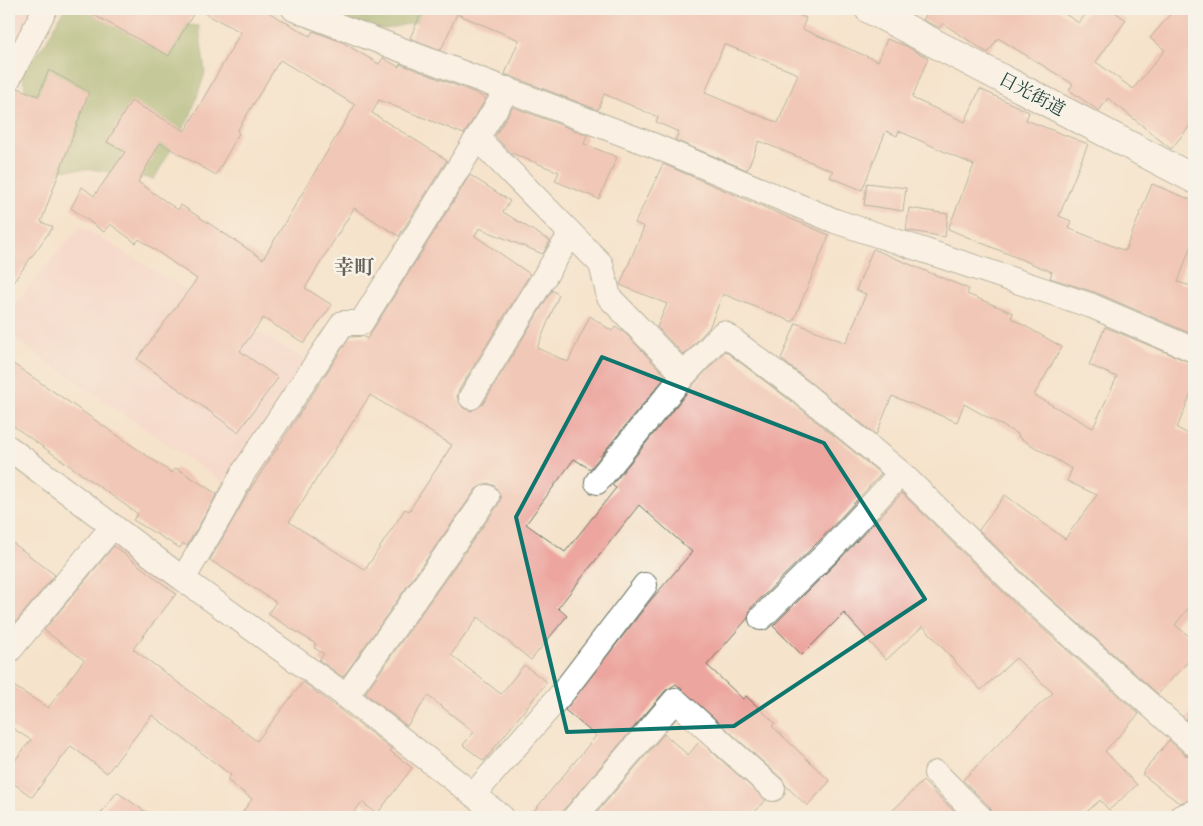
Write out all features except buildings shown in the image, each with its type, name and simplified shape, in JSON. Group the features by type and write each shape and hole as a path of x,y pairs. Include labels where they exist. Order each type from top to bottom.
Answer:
{"main road":[{"name":"日光街道","path":"869,9 1194,179"}],"street":[{"path":"9,78 45,9"},
{"path":"294,9 655,146 835,221 1092,306 1194,350"},
{"path":"183,578 248,465 343,323 361,323 478,140 508,89"},
{"path":"478,140 570,235 601,264 609,297 684,375"},
{"path":"471,396 570,235"},
{"path":"597,482 684,375 723,333 804,392 901,473 1024,593 1194,744"},
{"path":"9,448 183,578 346,696 502,817"},
{"path":"761,618 830,550 901,473"},
{"path":"346,696 487,497"},
{"path":"9,651 113,526"},
{"path":"474,794 564,691 645,585"},
{"path":"575,817 675,700 773,790"},
{"path":"936,773 980,817"},
{"path":"1182,817 1194,812"}],"highlighted area":[{"path":"602,357 824,443 925,599 734,726 567,732 516,517"}],"shaded area":[{"path":"9,9 37,9 9,62"},
{"path":"80,226 307,361 223,483 9,335 9,310"}],"green space":[{"path":"64,9 199,26 205,73 190,117 154,179 90,169 40,170 22,72 46,42"},
{"path":"333,9 431,9 417,22 386,29 339,27"}],"district":[{"name":"幸町","path":"354,267"}]}
